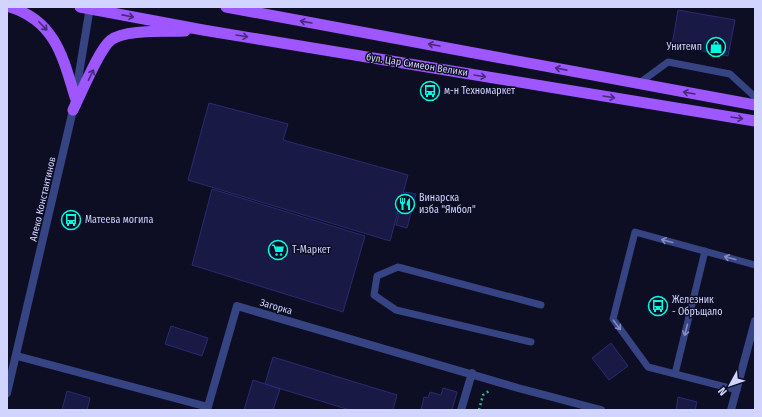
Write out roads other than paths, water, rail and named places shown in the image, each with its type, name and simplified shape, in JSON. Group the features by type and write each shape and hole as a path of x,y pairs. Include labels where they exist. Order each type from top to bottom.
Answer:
{"main road":[{"path":"10,7 30,15 50,34 62,54 75,97"},
{"path":"226,7 755,105"},
{"name":"бул. Цар Симеон Велики","path":"87,8 203,30 755,121"},
{"path":"73,110 102,52 112,39 131,34 203,30"}],"street":[{"name":"Алеко Константинов","path":"7,393 17,356 73,110 87,8"},
{"name":"Загорка","path":"17,356 207,409 237,306 472,373 518,388 601,410"},
{"path":"731,410 755,322"},
{"path":"461,410 472,373"}],"lane":[{"path":"638,84 668,62 730,74 755,97"},
{"path":"737,390 648,366 612,319 635,232 755,265"},
{"path":"675,374 705,252"},
{"path":"531,342 396,310 374,295 377,276 398,267 541,305"}],"place":[{"name":"Унитемп","path":"716,47"},
{"name":"м-н Техномаркет","path":"430,91"},
{"name":"Винарска изба \"Ямбол\"","path":"405,204"},
{"name":"Матеева могила","path":"71,220"},
{"name":"Т-Маркет","path":"278,250"},
{"name":"Железник - Обръщало","path":"658,306"}]}
